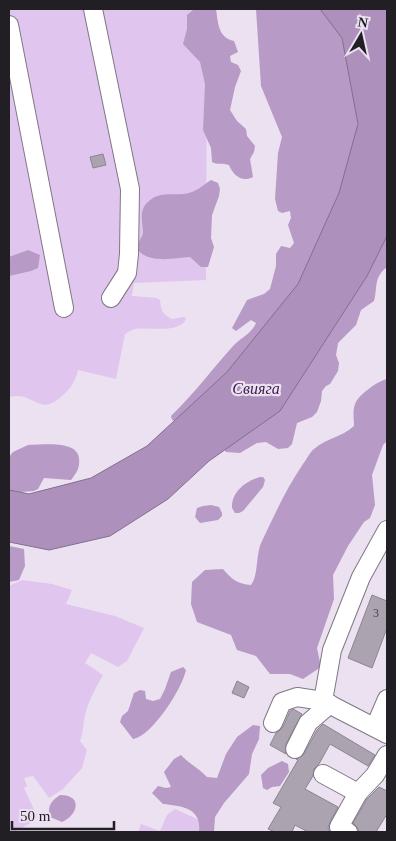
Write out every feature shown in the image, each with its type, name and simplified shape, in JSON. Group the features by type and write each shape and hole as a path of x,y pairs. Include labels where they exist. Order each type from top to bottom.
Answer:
{"lane":[{"path":"93,9 130,189 127,274 110,298"},
{"path":"9,25 64,308"},
{"path":"295,749 308,723 326,702 332,650 362,577 387,530"},
{"path":"273,723 282,702 297,697 326,702 381,731 387,699"},
{"path":"348,832 339,827 358,793 375,775 387,755"},
{"path":"323,774 358,793"}],"shaded area":[{"path":"9,9 202,9 207,18 206,280 134,283 132,296 157,298 160,300 166,315 172,319 186,318 183,323 172,328 135,329 128,332 125,334 116,379 78,370 68,390 54,402 47,405 25,397 9,397"},
{"path":"216,9 218,24 222,33 225,37 234,41 238,52 230,56 231,62 238,65 241,71 230,110 237,121 246,129 247,136 255,146 250,159 253,177 249,179 238,177 229,165 212,162 211,148 203,130 205,84 200,62 183,44 187,29 187,15 193,10"},
{"path":"256,9 325,9 346,41 358,105 357,152 346,186 296,290 253,352 180,422 172,420 171,416 256,323 251,320 236,331 232,328 247,300 264,294 270,289 276,266 276,254 281,246 290,248 294,243 288,225 291,218 290,211 282,213 278,211 275,199 278,153 282,137 261,86"},
{"path":"211,180 218,183 220,189 212,215 211,238 214,247 208,267 201,267 190,257 158,259 141,253 138,245 143,235 142,213 145,205 158,196 192,192"},
{"path":"387,227 387,267 378,279 374,301 361,310 356,325 338,343 336,355 339,363 338,371 330,384 322,391 317,412 312,417 297,423 292,444 288,448 278,449 266,442 257,443 240,453 226,452 223,448"},
{"path":"28,250 40,255 38,268 9,276 9,257"},
{"path":"387,379 387,441 383,445 372,475 375,505 370,518 364,522 348,546 333,575 334,599 317,648 321,667 303,679 290,674 270,674 256,656 237,650 231,635 197,622 191,604 192,582 205,570 223,569 235,580 251,585 255,576 258,552 262,541 297,473 314,449 324,442 345,433 354,426 354,408 358,399 374,385"},
{"path":"49,444 65,446 77,452 79,465 71,480 44,478 38,489 34,491 9,493 9,457 13,452 28,445"},
{"path":"263,477 265,480 263,487 243,511 235,513 232,508 232,502 237,492 245,484"},
{"path":"211,505 219,507 222,516 218,520 200,523 195,517 197,508"},
{"path":"9,546 24,549 25,566 19,580 9,582"},
{"path":"22,580 52,584 72,590 66,604 115,616 144,628 127,661 118,667 91,653 85,663 103,675 85,715 80,741 87,750 82,768 63,789 49,798 33,776 24,778 27,786 24,788 37,816 31,819 32,822 14,832 9,832 9,586"},
{"path":"183,667 186,670 179,688 165,710 149,730 133,739 120,722 122,716 128,711 134,693 140,690 145,691 146,699 153,701 160,699 171,672"},
{"path":"253,725 260,726 259,739 252,754 249,774 224,803 215,817 214,832 199,832 199,824 194,813 184,807 163,804 152,793 158,786 171,787 164,772 174,759 181,755 207,777 217,778 226,754 237,737"},
{"path":"282,761 288,764 289,772 280,786 267,790 263,788 261,775 268,768"},
{"path":"60,795 72,798 76,806 72,815 62,822 50,817 49,813 50,804"},
{"path":"175,809 204,822 200,832 138,832 141,824 160,831 167,815"}],"water":[{"name":"Свияга","path":"320,9 387,9 387,236 367,276 280,411 209,461 168,499 110,536 49,550 9,542 9,490 29,494 91,478 147,446 227,372 298,284 339,193 358,124 342,38"}],"building":[{"path":"103,154 106,165 93,168 90,157"},
{"path":"372,595 387,601 387,628 372,668 348,658"},
{"path":"237,681 249,687 244,698 232,693"},
{"path":"293,709 302,714 286,744 286,754 270,745"},
{"path":"323,724 375,755 368,766 330,744 319,764 314,769 313,776 305,789 338,807 328,828 330,832 308,832 295,825 292,832 275,832 268,829 281,807 273,803 298,760 296,759 304,754 317,730"},
{"path":"379,787 387,791 387,814 376,832 359,832 353,823 367,799"}]}
